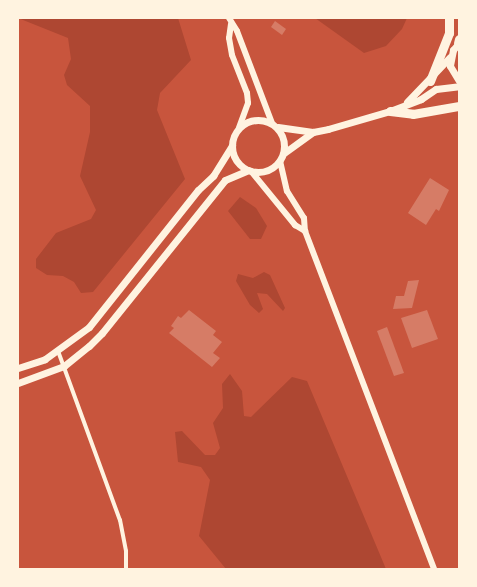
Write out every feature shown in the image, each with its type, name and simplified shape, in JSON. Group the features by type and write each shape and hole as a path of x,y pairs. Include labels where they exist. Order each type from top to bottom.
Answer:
{"highway":[{"path":"430,81 449,33 449,18"},
{"path":"390,111 413,114 459,106"}],"main road":[{"path":"403,105 430,81 450,58 459,42"},
{"path":"450,58 453,74 459,81"},
{"path":"18,383 64,366 102,334 225,180 249,170 267,170 280,161 284,153 313,132 390,111 436,89 459,86"},
{"path":"18,368 58,351 89,327 182,210 213,176 232,146 239,128 252,120 262,119 275,125 313,132"},
{"path":"275,125 282,135 284,153"},
{"path":"232,146 237,162 249,170"}],"street":[{"path":"230,21 237,31 275,125"},
{"path":"230,21 229,38 232,54 248,93 248,103 239,128"},
{"path":"280,161 287,191 304,218 305,231 434,569"},
{"path":"249,170 295,225 305,231"},
{"path":"58,351 120,520 126,551 126,569"}],"shaded area":[{"path":"18,18 178,18 191,60 160,93 157,110 185,179 93,292 81,293 74,282 63,276 47,275 36,268 36,259 56,233 91,219 96,210 80,176 90,132 90,106 67,85 64,75 71,59 68,38"},
{"path":"315,18 407,18 402,29 386,46 364,53"},
{"path":"240,197 256,208 267,226 261,239 250,239 228,211"},
{"path":"264,272 270,275 285,308 283,311 267,294 257,293 263,309 259,313 250,305 236,281 238,274 253,278"},
{"path":"230,374 242,391 244,416 251,417 292,377 307,381 386,569 226,569 199,536 210,480 201,467 178,462 175,432 182,431 205,455 215,455 220,448 213,423 223,408 222,384"}],"building":[{"path":"275,21 286,29 282,35 271,27"},
{"path":"430,178 449,190 439,211 436,209 426,225 408,213"},
{"path":"419,280 412,308 393,309 396,296 404,296 408,281"},
{"path":"189,310 216,331 213,335 222,342 213,353 220,358 212,367 169,333 174,328 171,326 178,316 181,318"},
{"path":"427,310 438,339 412,348 401,318"},
{"path":"387,327 404,373 394,376 377,331"}]}
